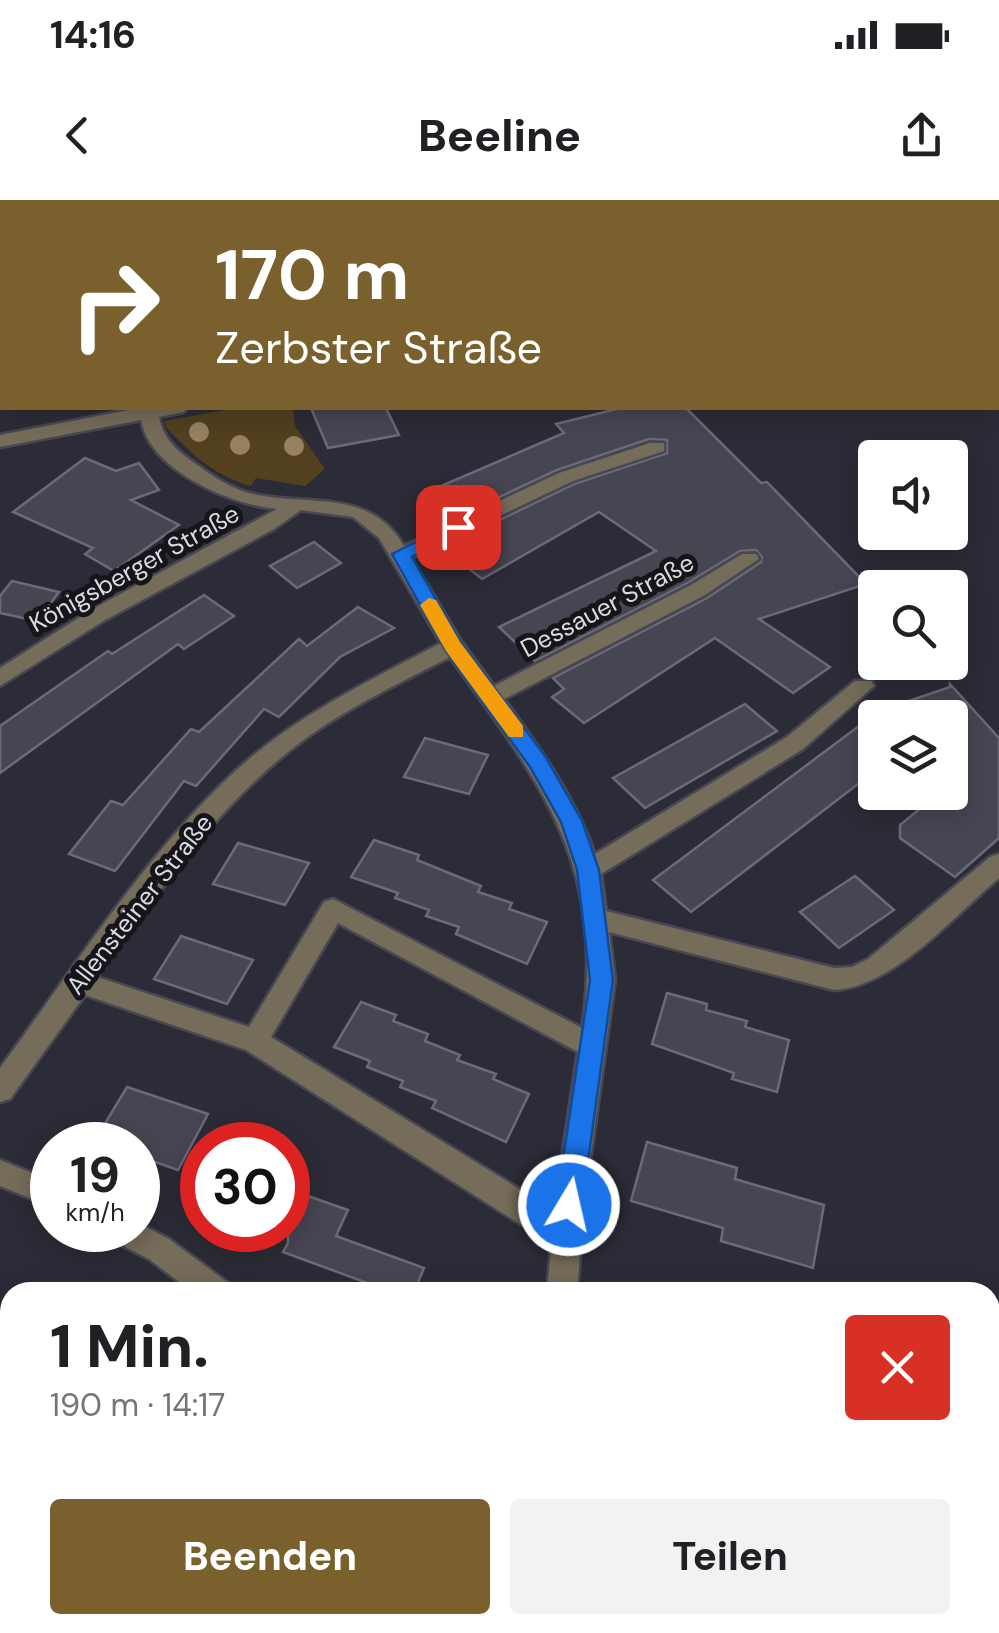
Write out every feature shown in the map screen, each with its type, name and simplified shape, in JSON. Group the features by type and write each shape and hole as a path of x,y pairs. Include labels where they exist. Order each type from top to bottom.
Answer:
{"street":[{"path":"0,441 148,410 152,430 171,455 217,488 255,501 341,507 360,513 388,534 452,646 537,761 571,821 588,870 602,980 566,1230 563,1282"},
{"path":"401,554 566,478 656,447"},
{"name":"Königsberger Straße","path":"0,678 132,596 267,525 294,505"},
{"name":"Dessauer Straße","path":"490,697 698,590 749,559"},
{"name":"Allensteiner Straße","path":"0,1090 184,839 239,781 298,733 338,707 452,646"},
{"path":"0,648 28,659"},
{"path":"588,870 795,743 863,686"},
{"path":"596,919 813,975 855,978 877,968 999,864"},
{"path":"255,1040 334,909 593,1046"},
{"path":"79,982 255,1040 530,1214 566,1230"},
{"path":"0,1173 30,1185"},
{"path":"160,1250 203,1282"}],"shaded area":[{"path":"226,410 293,410 295,426 325,469 305,486 256,478 251,486 203,462 164,421"}],"building":[{"path":"312,410 387,410 399,435 328,448"},
{"path":"613,410 688,410 761,483 767,482 858,576 858,587 759,619 830,667 793,693 715,638 584,723 552,697 564,689 553,678 707,598 761,562 762,557 756,550 740,551 689,582 535,661 499,627 656,551 599,512 482,579 454,557 464,551 454,542 574,484 667,453 667,440 649,439 557,470 461,515 441,486 564,433 556,424"},
{"path":"85,458 116,471 139,463 159,490 131,500 179,525 114,571 85,554 93,548 13,512"},
{"path":"314,542 341,563 297,588 270,566"},
{"path":"12,581 59,592 37,621 0,613 0,596"},
{"path":"204,595 234,616 184,649 178,644 0,773 0,726 108,651 112,654"},
{"path":"358,607 394,628 340,657 279,717 264,709 196,786 184,781 115,871 69,854 111,801 123,805 191,729 199,732 299,639 307,646"},
{"path":"950,687 965,700 912,700"},
{"path":"745,704 777,731 645,808 613,778"},
{"path":"968,704 999,738 999,838 955,877 900,838 900,825 918,810 968,810"},
{"path":"858,727 858,784 691,912 653,880"},
{"path":"425,738 488,755 469,794 404,777"},
{"path":"374,840 419,855 417,860 481,886 478,892 512,903 509,909 547,922 527,964 456,934 459,927 426,916 429,910 395,898 398,893 351,877"},
{"path":"238,843 309,863 285,905 213,884"},
{"path":"855,876 894,910 839,948 800,912"},
{"path":"181,936 253,960 227,1004 154,979"},
{"path":"667,993 707,1004 706,1010 747,1021 745,1027 789,1040 777,1092 732,1079 734,1073 652,1044"},
{"path":"361,1002 396,1015 393,1021 428,1034 425,1041 460,1055 457,1060 496,1074 493,1079 529,1094 506,1142 432,1108 436,1101 400,1087 403,1081 367,1067 370,1061 334,1047"},
{"path":"127,1087 208,1114 204,1122 180,1122 178,1170 160,1164 160,1122 106,1122"},
{"path":"647,1142 737,1168 735,1179 824,1205 813,1268 721,1241 723,1228 631,1201"},
{"path":"310,1197 348,1210 336,1236 424,1268 418,1282 365,1282 283,1252 310,1252"}],"slow traffic":[{"path":"429,605 452,646 516,732"}],"route":[{"path":"458,527 401,554 452,646 537,761 571,821 588,870 602,980 569,1205"}]}
